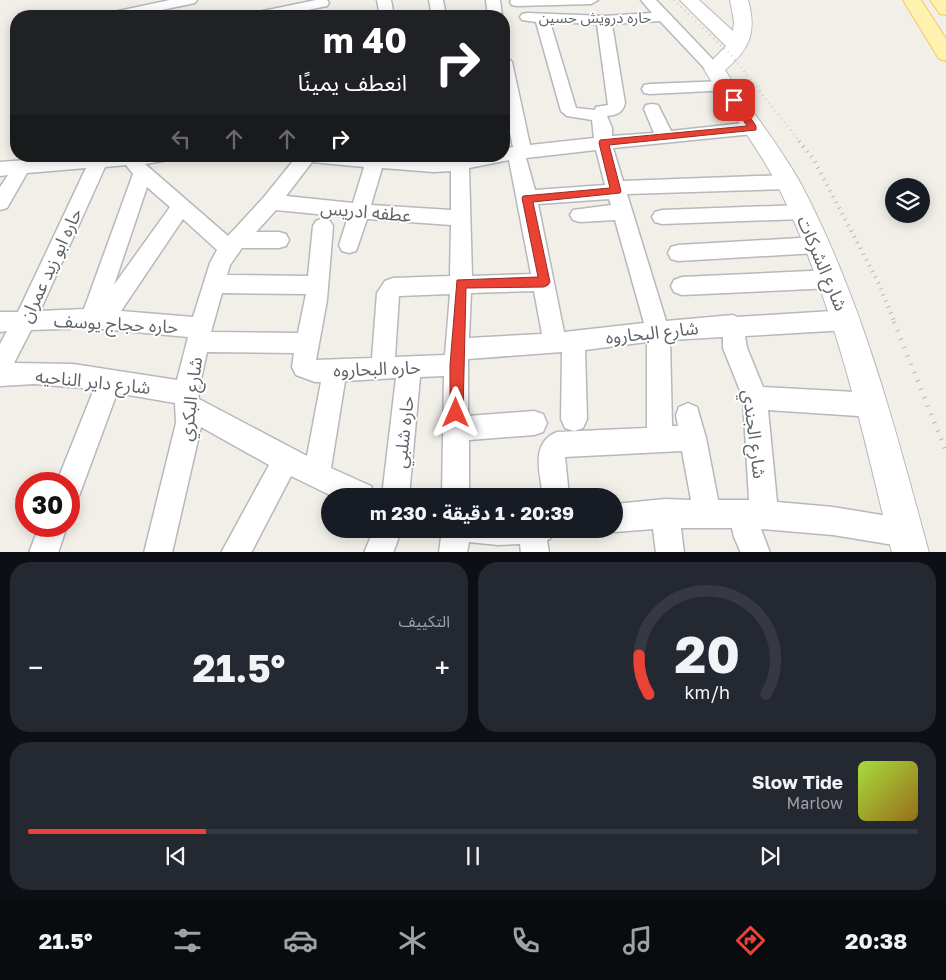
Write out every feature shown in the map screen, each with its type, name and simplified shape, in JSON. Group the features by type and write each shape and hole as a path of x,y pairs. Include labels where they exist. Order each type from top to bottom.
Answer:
{"main road":[{"path":"689,0 737,46"},
{"path":"719,77 726,60 737,46 744,30 743,13 739,0"},
{"path":"912,0 946,55"},
{"path":"939,0 946,10"},
{"name":"شارع الشركات","path":"719,77 788,182 832,279 847,320 873,405 908,543"}],"street":[{"path":"142,10 190,0"},
{"path":"517,2 591,0"},
{"path":"648,0 719,77"},
{"path":"297,10 323,6"},
{"name":"حاره درويش حسين","path":"599,116 574,114 569,111 534,18 604,20 664,16"},
{"path":"604,20 617,103 616,107 612,110 602,111 599,116 603,128 603,143 658,331 660,439"},
{"path":"650,88 719,77"},
{"path":"510,93 517,130 514,152 527,198 544,282 564,342 574,419"},
{"path":"652,109 665,138"},
{"path":"514,152 753,128"},
{"path":"0,168 86,162"},
{"name":"حاره ابو زيد عمران","path":"0,367 25,320 99,162"},
{"path":"132,162 181,206 232,245 279,240"},
{"name":"شارع البكري","path":"158,552 186,438 188,400 199,335 220,263 232,245 271,202 302,162"},
{"path":"348,245 375,162 434,166 452,162"},
{"path":"456,488 457,357 461,284 461,162"},
{"path":"0,203 22,167"},
{"path":"97,319 143,172"},
{"path":"527,198 616,189 788,182"},
{"name":"عطفه ادريس","path":"271,202 359,211 461,218"},
{"path":"97,319 181,206"},
{"path":"580,215 622,212"},
{"path":"662,217 802,212"},
{"path":"306,352 316,300 316,285 324,226"},
{"path":"678,253 817,245"},
{"path":"682,286 832,279"},
{"path":"383,368 388,290 397,286 544,282"},
{"path":"213,284 316,285"},
{"name":"حاره حجاج يوسف","path":"0,322 97,319 306,352"},
{"name":"شارع البحاروه","path":"457,357 658,331 733,325 847,320"},
{"name":"شارع الجندي","path":"733,325 735,348 755,398 754,514 748,537 756,552"},
{"name":"حاره البحاروه","path":"306,352 304,367 309,370 409,367 457,357"},
{"name":"حاره شلبي","path":"397,488 409,367"},
{"path":"317,475 336,370"},
{"name":"شارع داير الناحيه","path":"0,375 54,374 110,380 188,400 286,460 344,488"},
{"path":"74,472 110,380"},
{"path":"755,398 873,405"},
{"path":"456,429 534,423"},
{"path":"555,488 551,453 557,445 660,439 691,426 707,514"},
{"path":"234,552 286,460"},
{"path":"623,517 665,513 754,514 823,520 908,543"},
{"path":"665,513 670,552"},
{"path":"43,552 49,537"},
{"path":"378,552 384,538"},
{"path":"453,552 455,538"}],"railway":[{"path":"674,0 731,55 800,142"},
{"path":"799,141 814,160 879,284 895,323"},
{"path":"894,322 946,451"}],"route":[{"path":"456,413 456,365 461,284 544,282 527,198 616,191 603,143 753,128 734,100"}]}
